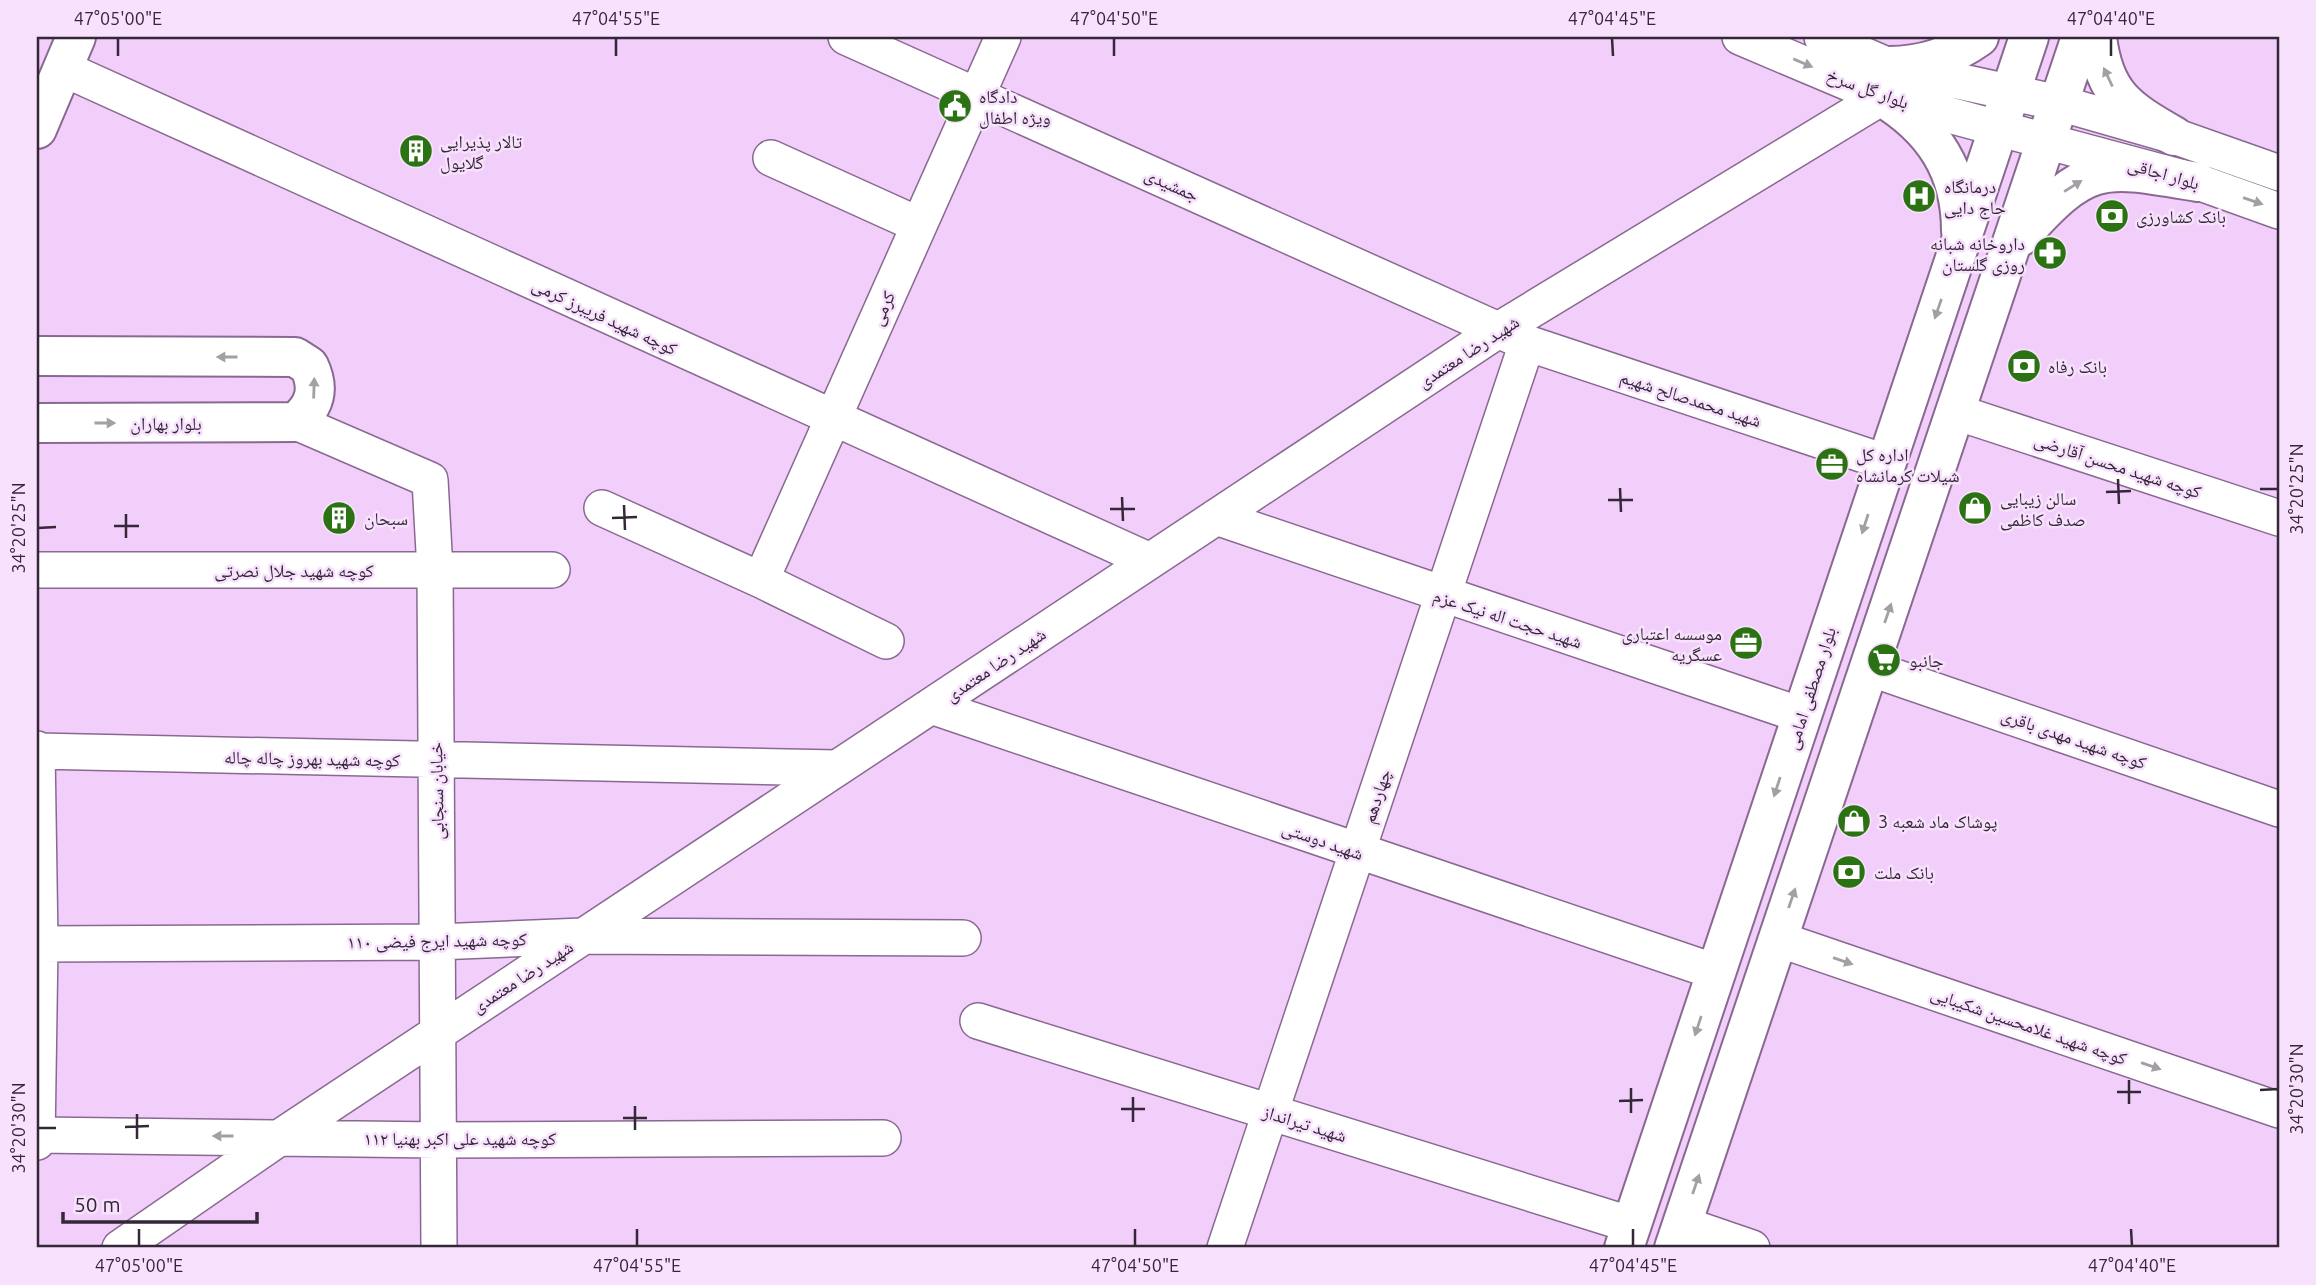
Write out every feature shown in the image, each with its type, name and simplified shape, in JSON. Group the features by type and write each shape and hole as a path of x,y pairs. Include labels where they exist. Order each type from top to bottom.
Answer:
{"main road":[{"path":"1961,241 1959,195 1943,153 1885,81 1979,37"},
{"path":"2012,90 2029,37"},
{"path":"1678,1236 2081,37"},
{"path":"2097,37 2105,71 2119,98 2129,110 2174,136"},
{"path":"37,129 55,50"},
{"name":"بلوار مصطفی امامی","path":"1628,1237 1885,462 2012,90"},
{"path":"2007,251 2067,188 2097,174 2133,171 2198,182"},
{"path":"37,356 295,357 309,366 316,387 308,412 296,422"},
{"name":"بلوار بهاران","path":"37,423 296,422"}],"street":[{"name":"جمشیدی","path":"846,37 1512,337"},
{"name":"کرمی","path":"761,580 1003,37"},
{"name":"بلوار گل سرخ","path":"1740,37 1885,81 2000,129 2047,139"},
{"name":"بلوار گل سرخ","path":"1822,37 1885,81 2012,90 2059,103"},
{"name":"کوچه شهید فریبرز کرمی","path":"55,50 832,420 1150,561"},
{"name":"شهید رضا معتمدی","path":"120,1248 282,1136 1216,517 1512,337 1885,81"},
{"name":"بلوار اجاقی","path":"2059,103 2174,136 2279,173"},
{"name":"بلوار اجاقی","path":"2047,139 2198,182 2279,211"},
{"path":"771,158 919,225"},
{"name":"شهید محمدصالح شهیم","path":"1512,337 1885,462"},
{"name":"چهاردهم","path":"1225,1248 1442,596 1512,337"},
{"name":"کوچه شهید محسن آقارضی","path":"1956,412 2279,518"},
{"name":"خیابان سنجابی","path":"296,422 430,480 435,570 435,1034 439,1248"},
{"path":"602,508 761,580 886,642"},
{"name":"شهید حجت اله نیک عزم","path":"1216,517 1442,596 1801,715"},
{"name":"کوچه شهید جلال نصرتی","path":"37,569 552,570"},
{"name":"کوچه شهید مهدی باقری","path":"1869,668 2279,808"},
{"name":"شهید دوستی","path":"931,706 1716,972"},
{"path":"37,751 37,1142"},
{"name":"کوچه شهید بهروز چاله چاله","path":"37,751 837,768"},
{"name":"کوچه شهید ایرج فیضی ۱۱۰","path":"38,944 437,942 583,936 963,938"},
{"name":"کوچه شهید غلامحسین شکیبایی","path":"1778,939 2279,1110"},
{"name":"شهید تیرانداز","path":"978,1021 1270,1112 1628,1237"},
{"name":"کوچه شهید علی اکبر بهنیا ۱۱۲","path":"37,1135 438,1140 883,1138"},
{"path":"1678,1236 1752,1248"}],"place":[{"name":"دادگاه ویژه اطفال","path":"955,106"},
{"name":"تالار پذیرایی گلایول","path":"416,151"},
{"name":"درمانگاه حاج دایی","path":"1919,196"},
{"name":"بانک کشاورزی","path":"2112,216"},
{"name":"داروخانه شبانه روزی گلستان","path":"2050,253"},
{"name":"بانک رفاه","path":"2024,366"},
{"name":"اداره کل شیلات کرمانشاه","path":"1832,464"},
{"name":"سالن زیبایی صدف کاظمی","path":"1975,508"},
{"name":"سبحان","path":"339,518"},
{"name":"موسسه اعتباری عسگریه","path":"1746,643"},
{"name":"جانبو","path":"1884,660"},
{"name":"پوشاک ماد شعبه 3","path":"1854,821"},
{"name":"بانک ملت","path":"1849,872"}]}
